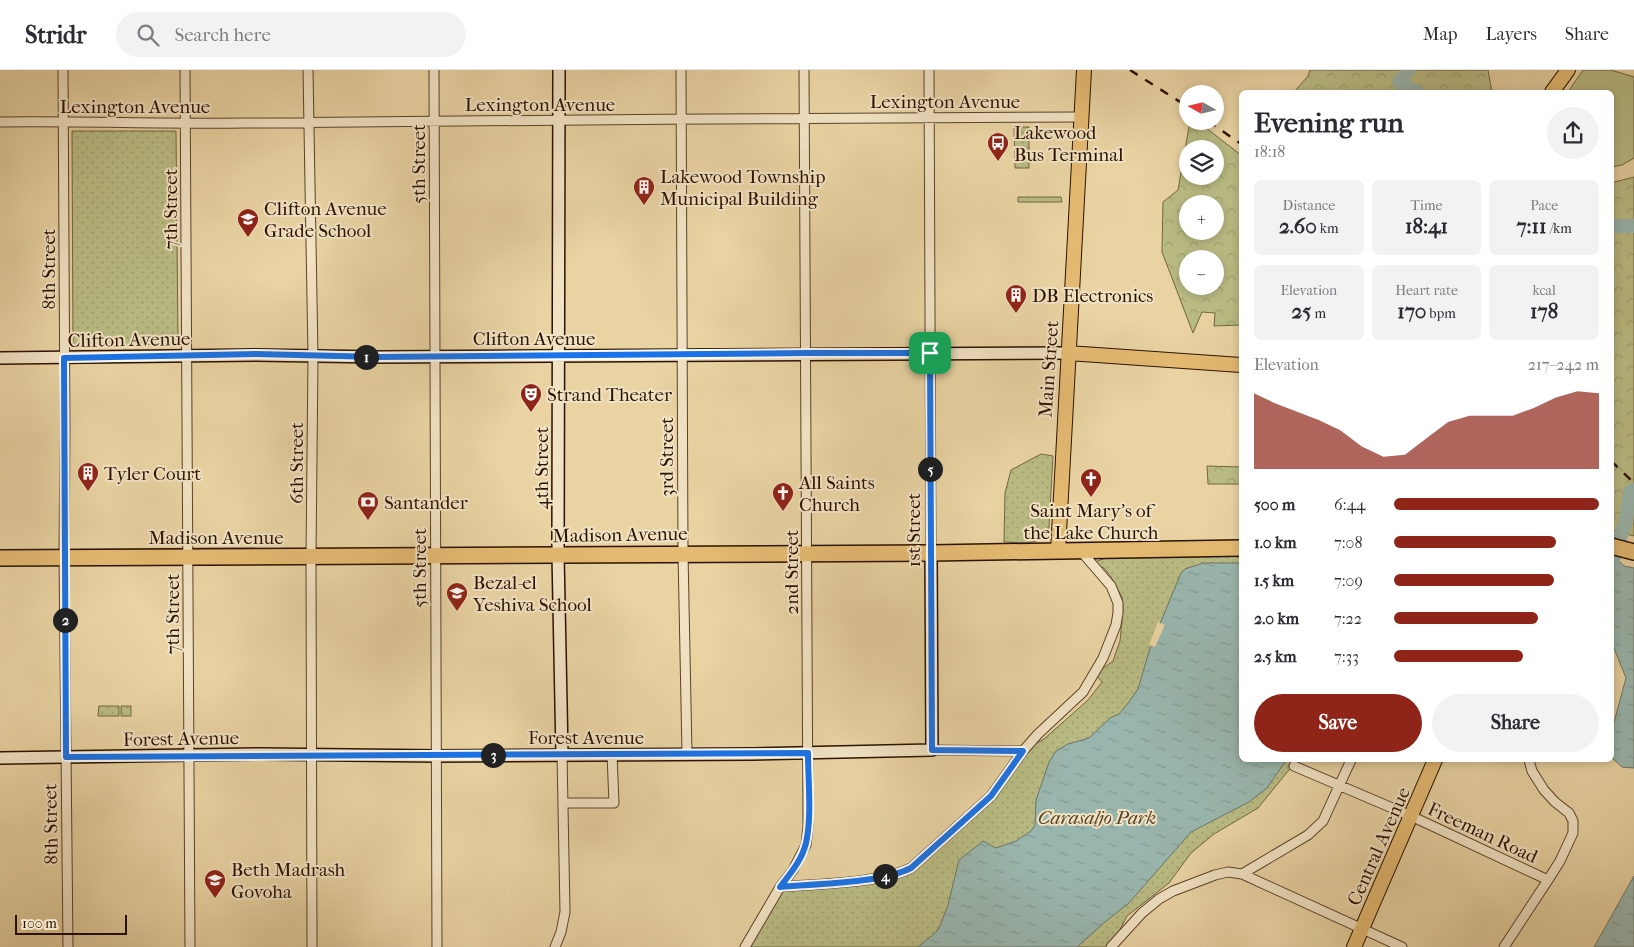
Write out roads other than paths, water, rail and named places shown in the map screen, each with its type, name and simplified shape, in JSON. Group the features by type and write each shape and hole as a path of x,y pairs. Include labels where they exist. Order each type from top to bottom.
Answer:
{"highway":[{"path":"1614,547 1631,551"},
{"name":"Madison Avenue","path":"0,558 807,552 931,553 1239,548"}],"main road":[{"name":"Main Street","path":"1058,550 1084,70"},
{"path":"1553,90 1568,70"},
{"path":"1068,353 1239,365"},
{"name":"Central Avenue","path":"1354,947 1435,762"}],"street":[{"name":"8th Street","path":"63,70 64,557 68,947"},
{"name":"7th Street","path":"186,70 190,947"},
{"name":"6th Street","path":"308,70 313,356 311,557 312,947"},
{"name":"5th Street","path":"434,70 437,947"},
{"name":"4th Street","path":"555,947 561,932 565,912 558,554 559,70"},
{"name":"3rd Street","path":"681,70 683,553 687,754"},
{"name":"2nd Street","path":"745,947 780,887 794,870 806,845 808,826 804,70"},
{"name":"1st Street","path":"929,70 932,750"},
{"name":"Lexington Avenue","path":"0,122 1080,117"},
{"name":"Clifton Avenue","path":"0,358 256,354 313,356 558,356 806,353 1068,353"},
{"path":"780,887 861,880 900,874 911,868 991,796 1023,751 1038,734 1083,692 1103,658 1116,625 1118,603 1111,586 1080,550"},
{"name":"Forest Avenue","path":"0,758 189,755 437,756 932,750 1023,751"},
{"path":"563,803 614,802 612,754"},
{"path":"1242,874 1308,835 1322,821 1351,762"},
{"path":"1504,947 1548,880 1570,842 1573,833 1574,821 1569,813 1544,790 1532,771 1530,762"},
{"name":"Freeman Road","path":"1294,766 1411,816 1548,880"},
{"path":"1111,947 1142,912 1159,899 1215,875 1228,872 1242,874 1402,947"}],"water":[{"path":"1620,562 1624,566 1634,568 1634,768 1622,767 1614,760 1614,722 1626,678 1614,648 1615,567"},
{"name":"Carasaljo Park","path":"1203,563 1239,563 1239,762 1285,762 1267,788 1249,802 1191,832 1129,903 1077,947 918,947 936,932 940,926 948,905 959,860 983,841 996,848 1016,841 1031,831 1035,825 1036,800 1049,762 1056,751 1068,744 1089,738 1110,718 1119,714 1129,702 1138,689 1150,648 1181,573 1185,569"},
{"path":"1634,876 1634,947 1594,947"}],"waterway":[{"path":"1409,70 1399,82 1413,90"},
{"path":"1614,226 1634,226"},
{"path":"1614,557 1626,521 1630,492 1634,490"}],"railway":[{"path":"1130,70 1179,101"},
{"path":"1221,130 1239,143"},
{"path":"1614,464 1634,483"}],"place":[{"name":"Lakewood Bus Terminal","path":"998,162"},
{"name":"Lakewood Township Municipal Building","path":"644,206"},
{"name":"Clifton Avenue Grade School","path":"248,238"},
{"name":"DB Electronics","path":"1016,314"},
{"name":"Strand Theater","path":"531,413"},
{"name":"Tyler Court","path":"88,492"},
{"name":"Saint Mary's of the Lake Church","path":"1091,498"},
{"name":"All Saints Church","path":"783,512"},
{"name":"Santander","path":"368,521"},
{"name":"Bezal-el Yeshiva School","path":"457,612"},
{"name":"Beth Madrash Govoha","path":"215,899"}]}
